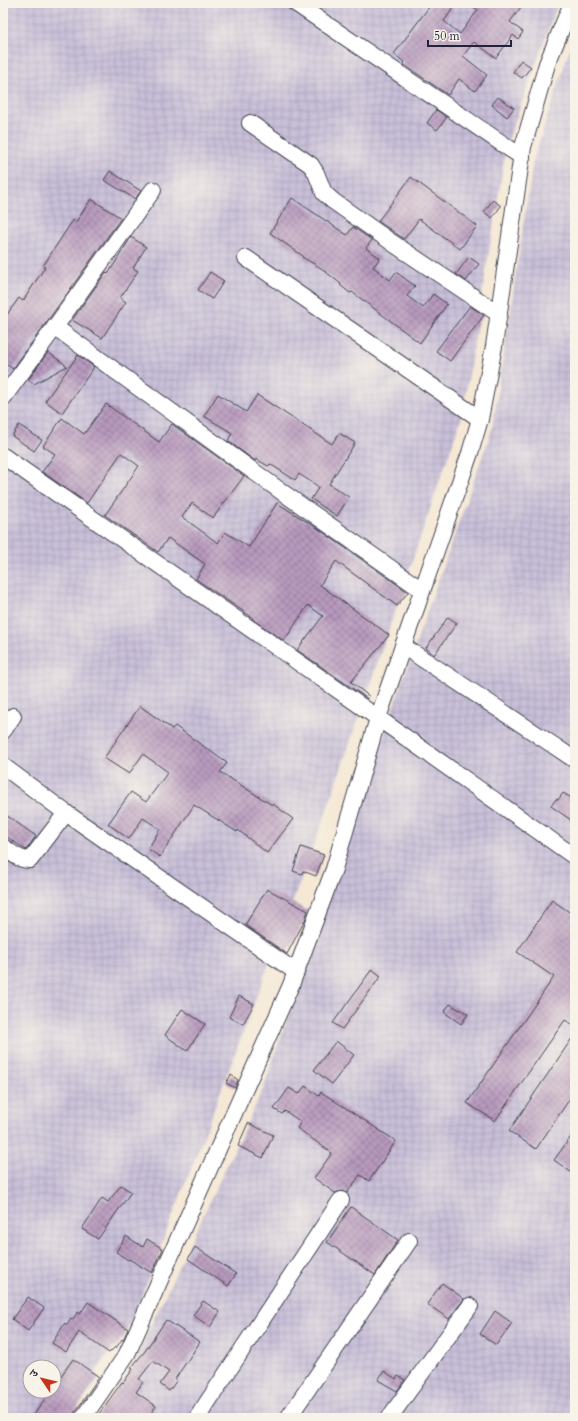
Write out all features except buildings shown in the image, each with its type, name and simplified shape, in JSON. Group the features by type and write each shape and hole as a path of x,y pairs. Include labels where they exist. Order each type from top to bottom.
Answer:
{"street":[{"path":"295,3 522,157"},
{"path":"82,1418 127,1354 260,1057 296,972 334,869 378,718 470,453 480,419 494,346 524,147 547,64 572,3"},
{"path":"250,123 311,165 324,193 333,201 394,244 499,314"},
{"path":"3,398 152,190"},
{"path":"246,258 480,419"},
{"path":"55,327 282,492 422,590"},
{"path":"3,456 575,857"},
{"path":"403,646 575,760"},
{"path":"3,730 13,716"},
{"path":"3,766 66,813 296,972"},
{"path":"3,847 21,859 30,860 66,813"},
{"path":"197,1418 342,1200"},
{"path":"288,1418 409,1241"},
{"path":"389,1418 470,1306"}],"shaded area":[{"path":"3,3 558,3 507,143 462,416 323,821 203,1138 131,1322 63,1418 3,1418"},
{"path":"575,33 575,1418 107,1418 263,1089 402,682 492,429 533,161"}]}
